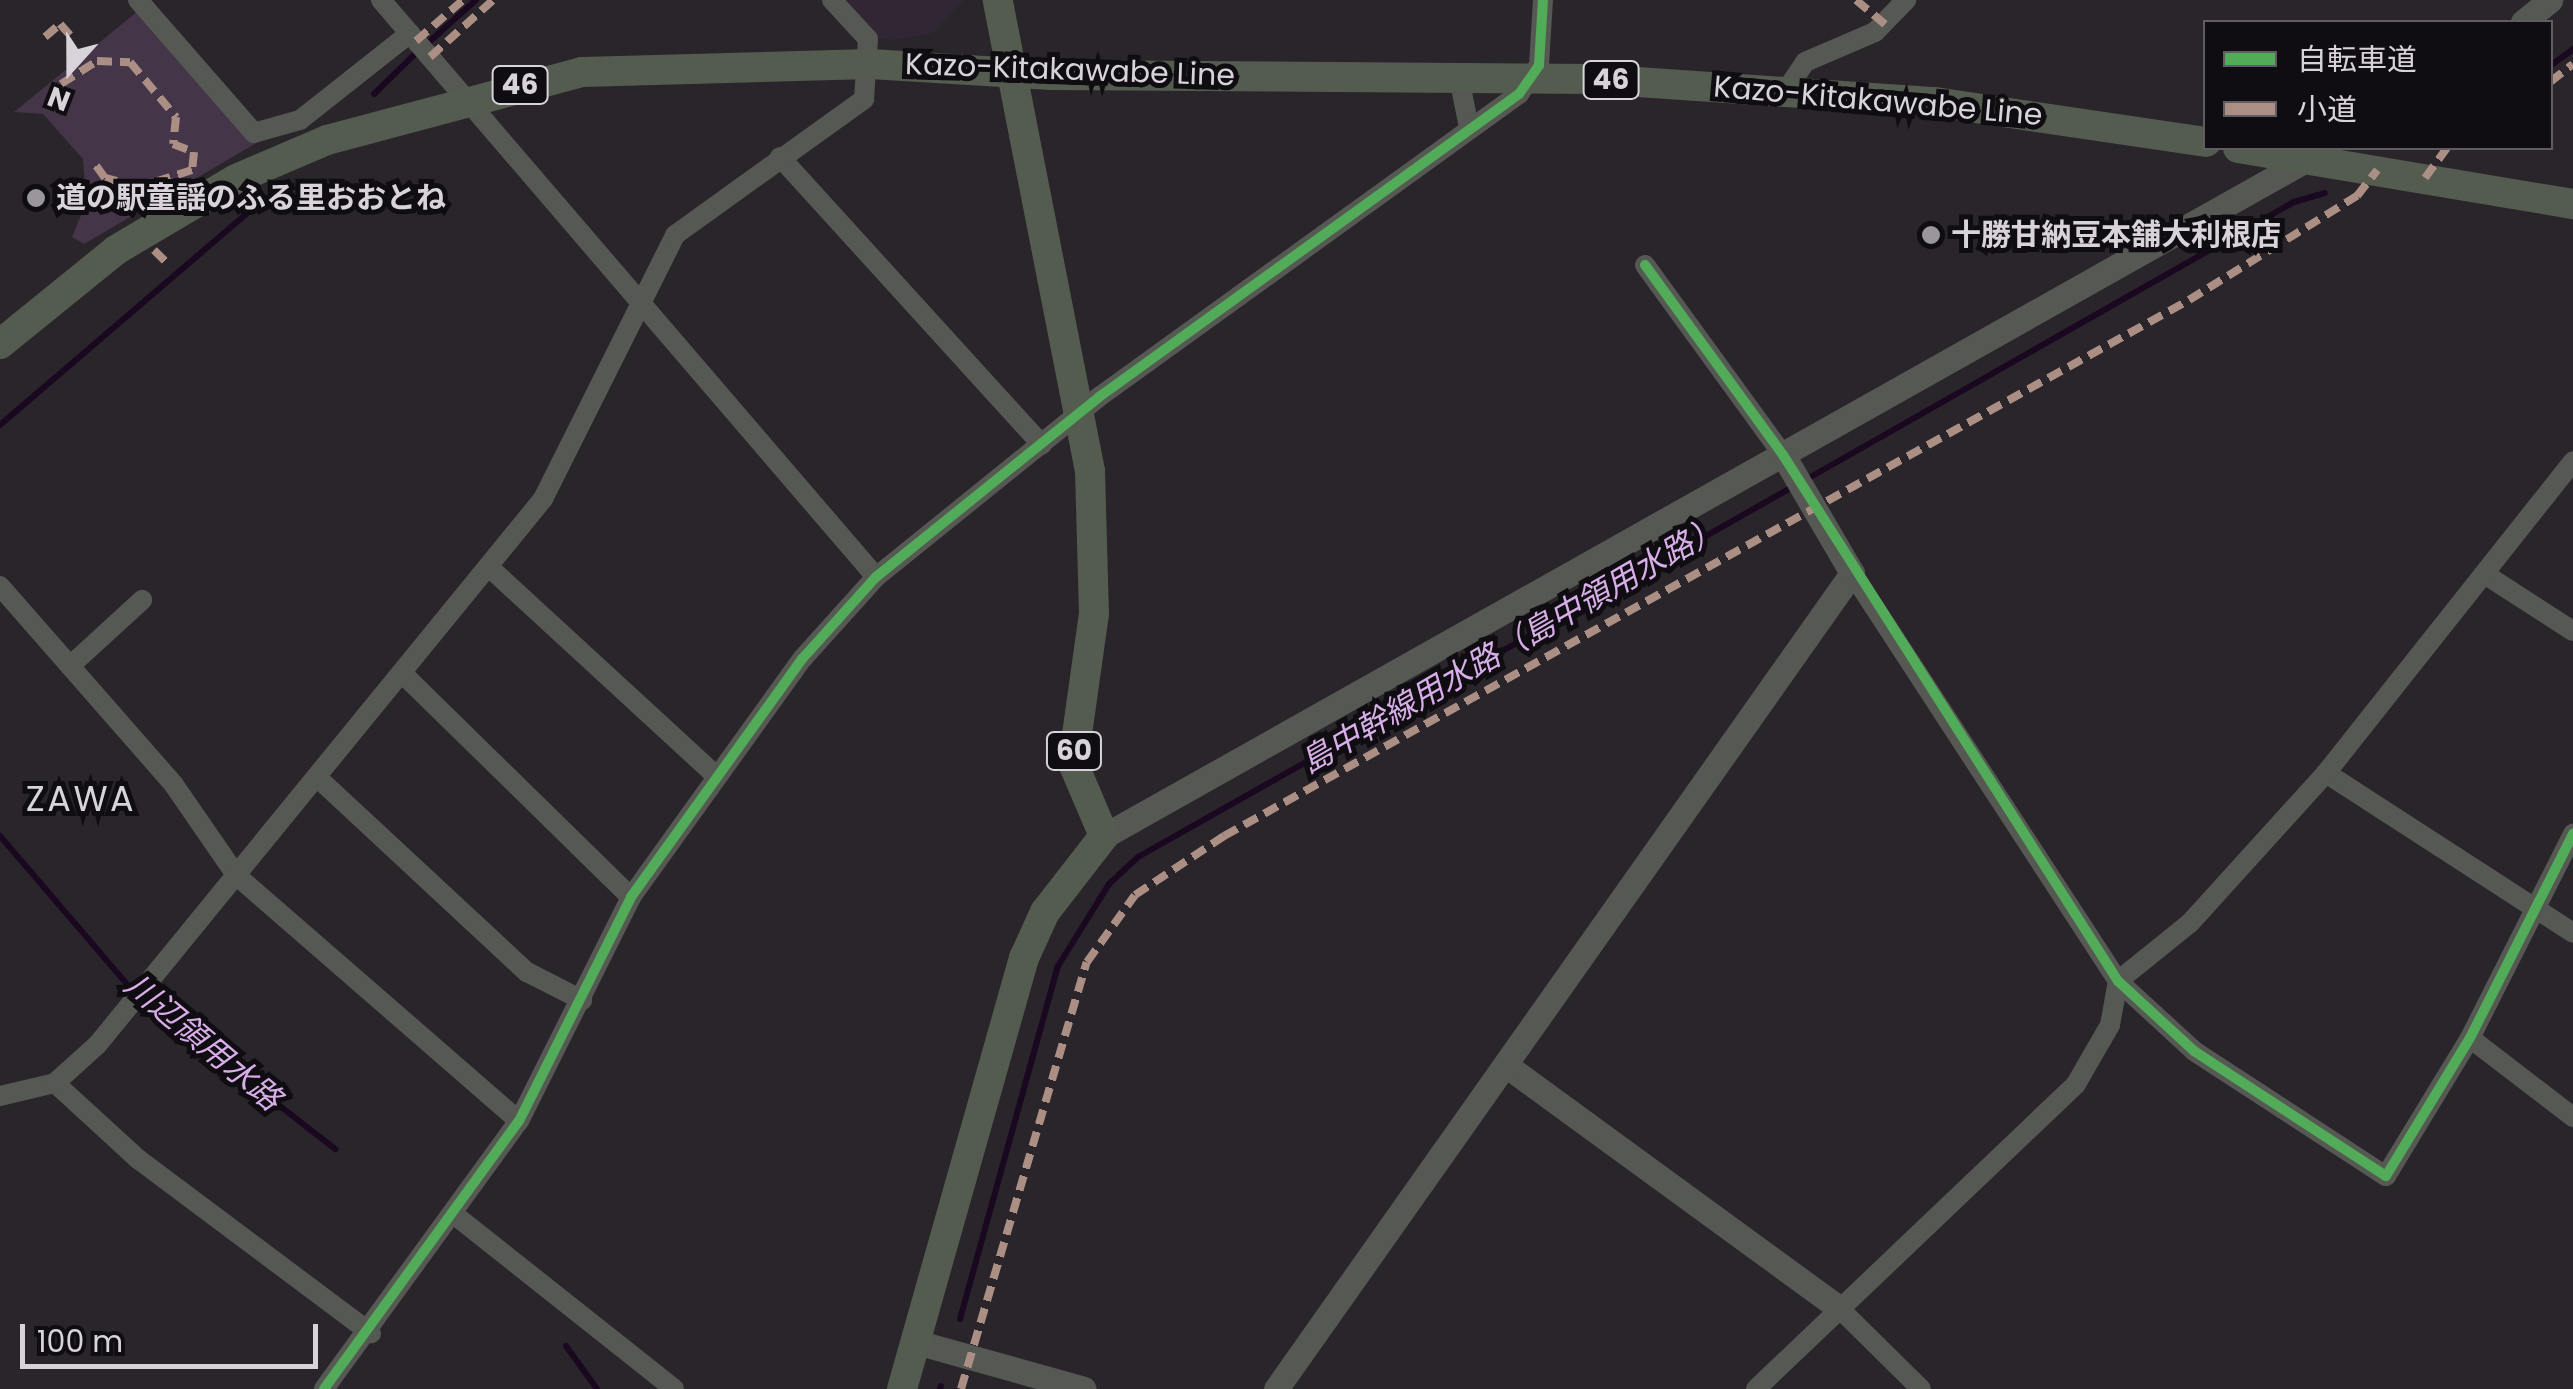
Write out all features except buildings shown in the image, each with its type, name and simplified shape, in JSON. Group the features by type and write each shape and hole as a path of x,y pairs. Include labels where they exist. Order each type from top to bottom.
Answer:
{"main road":[{"name":"60","path":"998,0 1081,413 1096,546 1073,764 1104,836"},
{"name":"Kazo-Kitakawabe Line","path":"0,344 86,270 236,179 466,99 582,72 870,64 1012,72 1534,78 1787,89 2203,142"},
{"path":"2270,150 2317,153 2573,204"},
{"path":"902,1389 1024,958 1045,912 1104,836"}],"street":[{"path":"138,0 254,133 300,120 410,33"},
{"path":"381,0 644,301 876,577"},
{"path":"0,1096 55,1083 140,992 319,780 489,567 558,476 675,235 864,98 870,64 865,33 832,0"},
{"path":"324,1389 372,1333 519,1121 630,896 714,774 876,577 1081,413 1534,78 1543,0"},
{"path":"1787,89 1805,62 1875,32 1906,0"},
{"path":"2525,20 2550,0"},
{"path":"1459,78 1469,126"},
{"path":"1104,836 2317,153"},
{"path":"780,157 1042,445"},
{"path":"1644,265 1783,455 1852,573 2118,981 2194,1051 2386,1176 2470,1038 2573,834"},
{"path":"1756,1389 2076,1084 2110,1025 2118,981 2190,924 2326,774 2573,461"},
{"path":"489,567 714,774"},
{"path":"1276,1389 1852,573"},
{"path":"2486,575 2573,631"},
{"path":"0,586 187,800 236,875 519,1121"},
{"path":"70,666 142,600"},
{"path":"404,675 630,896"},
{"path":"2326,774 2573,933"},
{"path":"319,780 527,972 582,1000"},
{"path":"2470,1038 2573,1117"},
{"path":"1507,1066 1839,1308 1921,1389"},
{"path":"55,1083 138,1159 372,1333"},
{"path":"456,1216 674,1389"},
{"path":"916,1342 1084,1389"}],"shaded area":[{"path":"844,0 964,0 933,33 894,40 878,38"},
{"path":"138,11 258,142 84,244 72,237 86,203 83,159 43,114 14,112"}],"waterway":[{"path":"429,42 476,0"},
{"name":"島中幹線用水路（島中領用水路）","path":"2553,64 2573,49"},
{"path":"374,94 415,54"},
{"name":"島中幹線用水路（島中領用水路）","path":"1807,479 2294,202 2325,193"},
{"path":"0,425 264,199"},
{"name":"島中幹線用水路（島中領用水路）","path":"960,1319 1058,966 1109,884 1138,857 1796,485"},
{"name":"川辺領用水路","path":"0,836 133,991"},
{"name":"川辺領用水路","path":"143,999 335,1149"},
{"name":"川辺領用水路","path":"566,1346 597,1389"}],"marked path":[{"path":"416,41 463,0"},
{"path":"430,57 493,0"},
{"path":"1856,0 1885,24"},
{"path":"45,37 60,24 70,35"},
{"path":"61,84 97,61 130,62 176,117 173,144 194,152 192,170 139,187 105,178 92,160"},
{"path":"2553,80 2573,64"},
{"path":"2425,178 2446,150"},
{"path":"961,1389 1087,962 1135,895 1224,836 2189,300 2357,196 2377,170"},
{"path":"154,250 168,264"}],"cycle path":[{"path":"324,1389 519,1121 631,897 803,658 876,577 1099,397 1519,94 1539,65 1543,0"},
{"path":"1645,265 1783,455 2118,981 2194,1051 2386,1176 2470,1038 2573,834"}],"place":[{"name":"道の駅童謡のふる里おおとね","path":"36,198"},
{"name":"十勝甘納豆本舗大利根店","path":"1931,235"}],"district":[{"name":"ZAWA","path":"81,799"}]}
